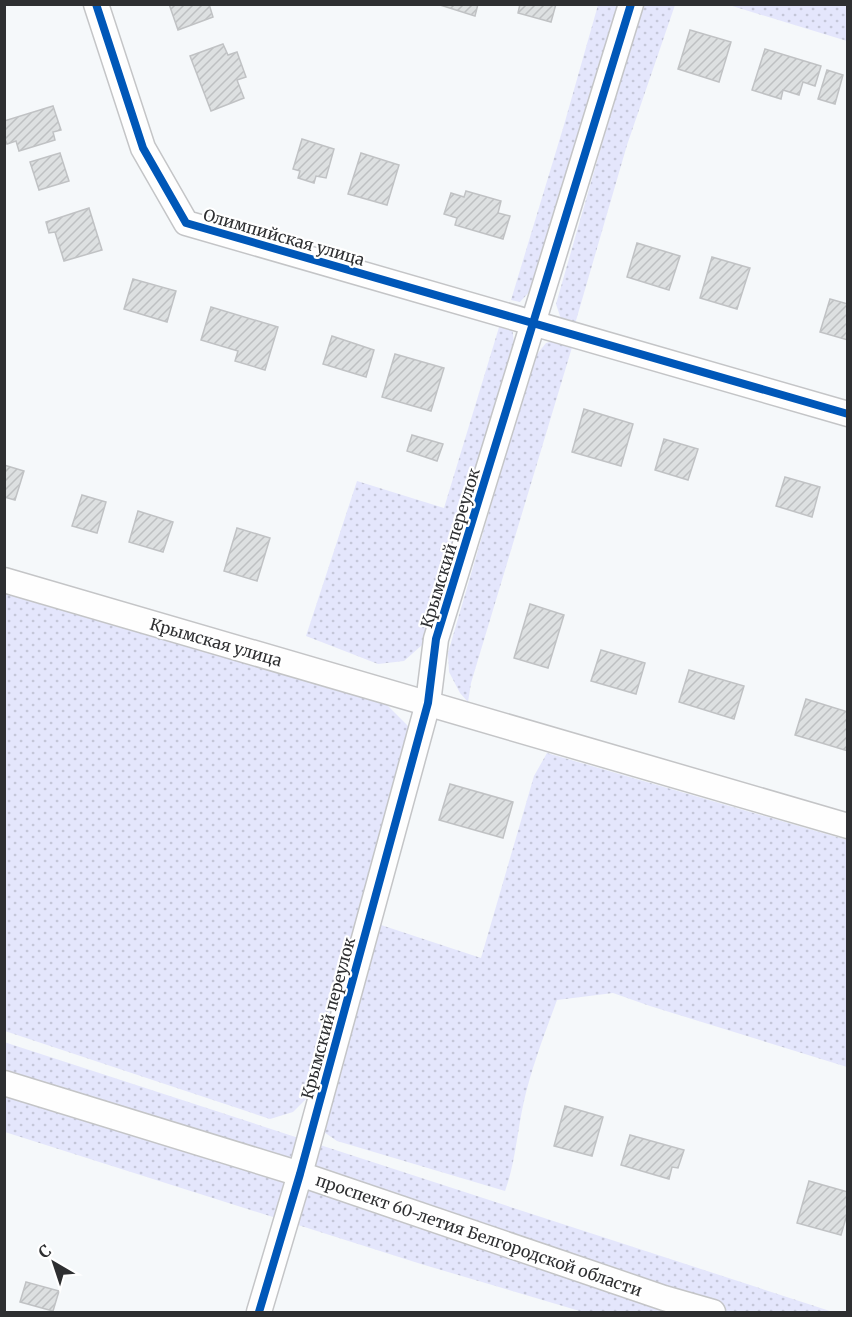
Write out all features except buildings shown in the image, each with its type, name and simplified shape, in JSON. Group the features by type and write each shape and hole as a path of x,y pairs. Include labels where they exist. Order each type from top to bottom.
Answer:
{"street":[{"name":"Олимпийская улица","path":"96,4 143,148 186,223 848,414"},
{"name":"Крымский переулок","path":"259,1312 300,1174 428,704 436,639 631,4"},
{"name":"Крымская улица","path":"4,580 848,826"},
{"name":"проспект 60-летия Белгородской области","path":"4,1083 300,1174 662,1305 712,1312"}],"shaded area":[{"path":"598,5 620,5 532,289 520,302 511,300 564,125"},
{"path":"642,5 675,5 627,145 575,324 561,319 556,304"},
{"path":"729,5 847,5 847,41"},
{"path":"500,324 512,327 514,343 422,645 404,661 378,664 306,636 357,481 444,508"},
{"path":"558,340 573,344 471,683 468,702 460,693 449,672 448,653 534,358 546,343"},
{"path":"5,590 383,701 410,728 313,1092 293,1112 270,1119 5,1031"},
{"path":"547,753 847,840 847,1067 613,993 557,1000 527,1088 512,1168 505,1191 337,1141 321,1130 378,924 481,958 534,776"},
{"path":"4,1042 833,1312 583,1312 421,1264 5,1132"}],"cycle path":[{"path":"96,4 143,148 186,223 848,414"},
{"path":"259,1312 300,1174 428,703 436,639 631,4"}]}
